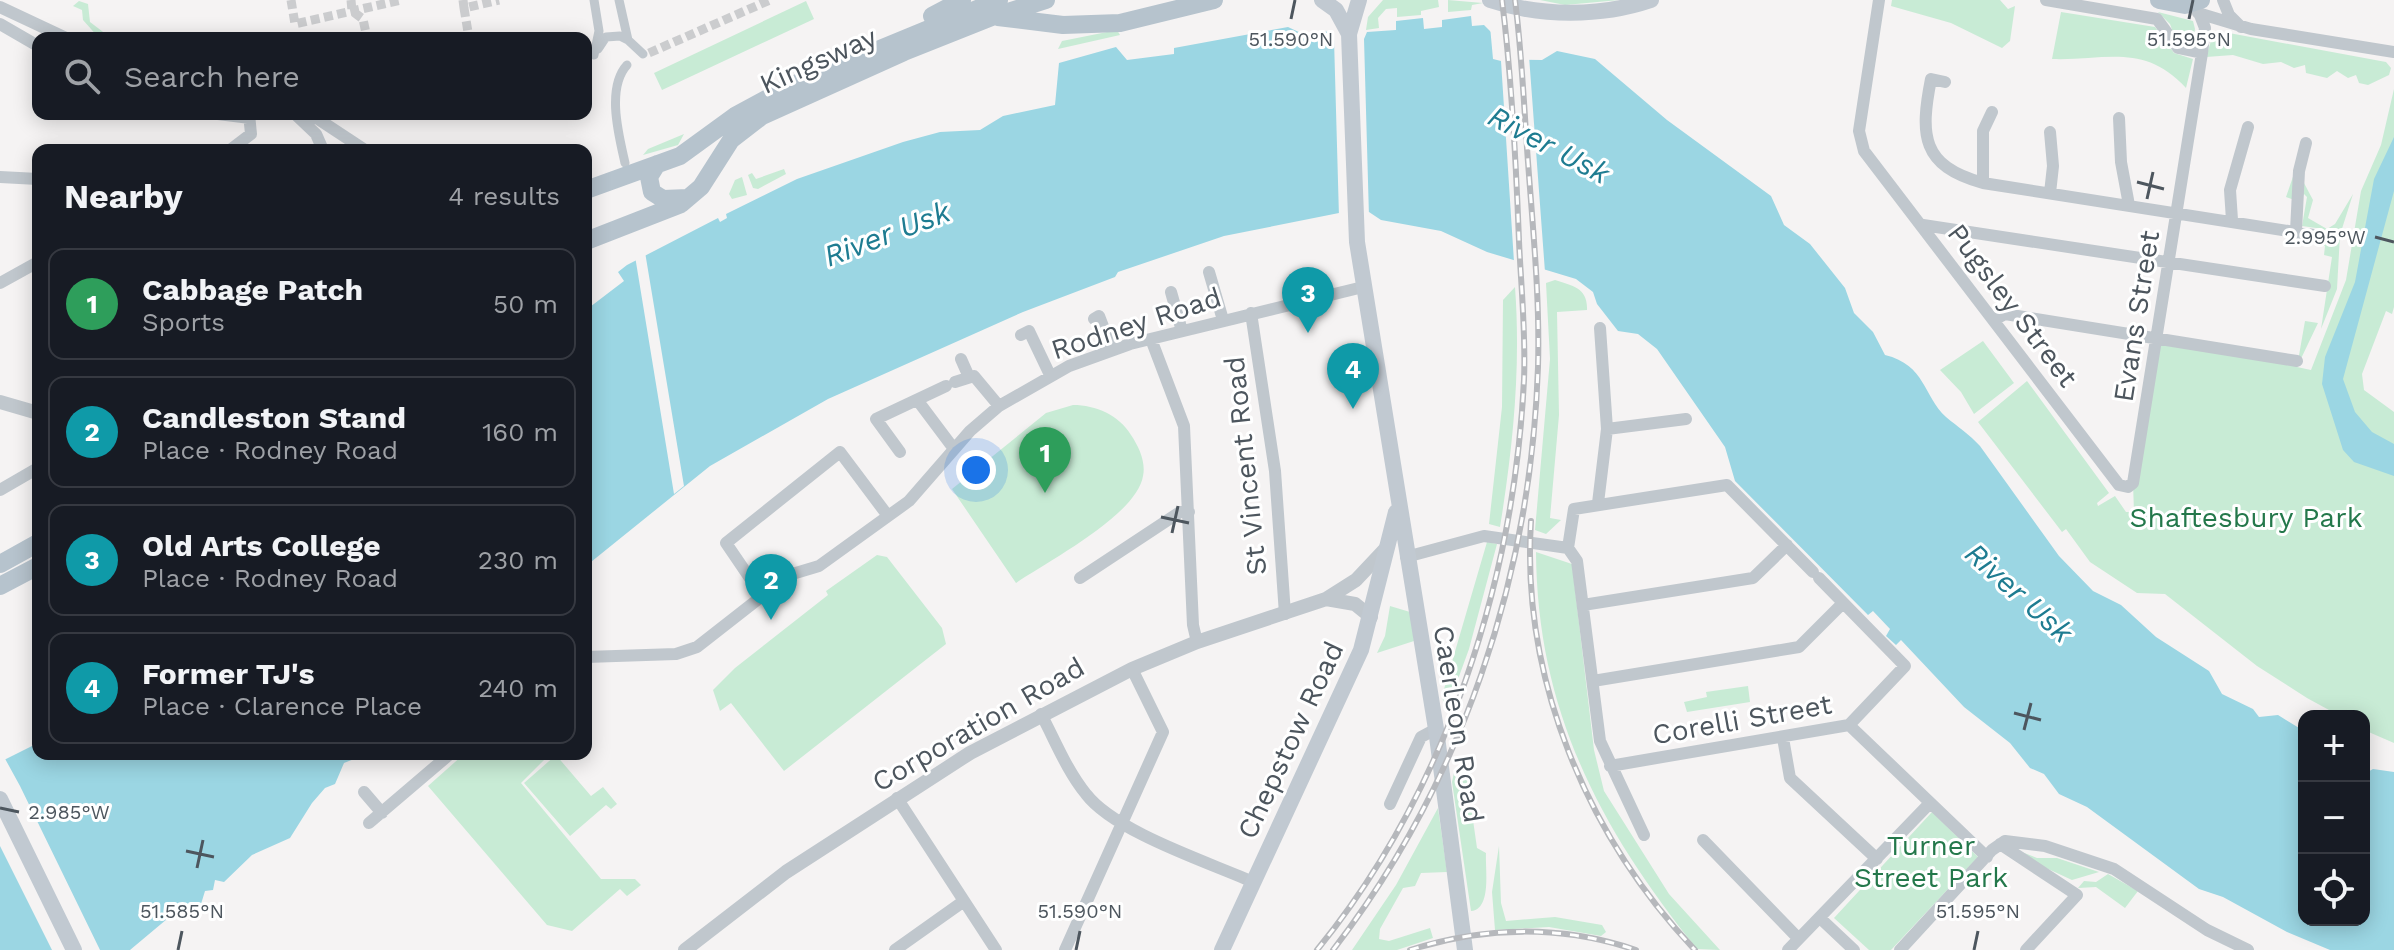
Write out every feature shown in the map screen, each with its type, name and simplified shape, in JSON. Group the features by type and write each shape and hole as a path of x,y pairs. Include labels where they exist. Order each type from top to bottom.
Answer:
{"main road":[{"path":"863,54 962,0"},
{"name":"Kingsway","path":"592,187 626,169 657,164 686,152 751,106 863,54 995,8 1046,0"},
{"path":"995,8 1063,25 1120,23 1214,0"},
{"path":"1325,0 1341,0"},
{"path":"1325,0 1336,10 1349,36"},
{"name":"Caerleon Road","path":"1359,0 1349,36 1356,231 1397,507 1436,729 1465,950"},
{"path":"1490,0 1561,13 1593,12 1651,0"},
{"path":"2151,0 2196,7"},
{"name":"Kingsway","path":"592,239 671,210 690,198 731,140 762,116 995,8"},
{"path":"657,164 649,180 655,195 668,200 690,198"},
{"name":"Chepstow Road","path":"1222,950 1354,666 1371,617 1397,507"},
{"path":"0,564 32,546"},
{"path":"1388,546 1406,557"},
{"path":"0,586 32,569"},
{"path":"0,799 74,950"}],"street":[{"path":"594,0 599,31 594,55 606,37 620,36 646,53 620,74 617,113 626,169"},
{"path":"619,0 628,40"},
{"path":"995,8 1002,9 1005,0"},
{"name":"Pugsley Street","path":"1879,0 1859,141 2119,485 2128,487 2133,483"},
{"path":"2046,0 2157,19 2178,48 2202,53"},
{"path":"2209,24 2224,4 2241,27"},
{"path":"0,7 53,32"},
{"path":"2196,7 2209,24 2394,52"},
{"path":"0,24 32,43"},
{"name":"Evans Street","path":"2133,483 2157,340 2166,260 2209,24"},
{"path":"1945,82 1931,79 1923,121 1927,143 1955,175 1983,183 2320,236"},
{"path":"1983,183 1983,131 1992,112"},
{"path":"2119,118 2121,162 2129,205"},
{"path":"250,144 251,120"},
{"path":"301,120 316,134 320,144"},
{"path":"320,120 357,144"},
{"path":"2232,220 2230,190 2248,127"},
{"path":"2050,132 2053,166 2050,193"},
{"path":"2296,231 2299,171 2306,143"},
{"path":"0,177 32,179"},
{"path":"1923,225 2325,286"},
{"path":"0,283 32,265"},
{"path":"1209,272 1223,320"},
{"name":"Rodney Road","path":"592,657 686,651 789,575 819,566 888,516 915,495 954,449 999,406 1050,375 1112,350 1151,339 1363,287"},
{"path":"1171,292 1182,331"},
{"name":"St Vincent Road","path":"1251,313 1275,471 1285,614"},
{"path":"1994,320 2005,314 2297,361"},
{"path":"1094,319 1099,316 1112,350"},
{"path":"1598,503 1607,429 1600,328"},
{"path":"1021,335 1029,331 1050,375"},
{"path":"1151,339 1184,426 1193,625 1197,642"},
{"path":"961,359 969,377"},
{"path":"900,452 876,419 974,376 999,406"},
{"path":"918,401 954,449"},
{"path":"0,402 32,411"},
{"path":"1607,429 1686,419"},
{"path":"762,596 726,547 732,535 840,452 888,516"},
{"path":"0,490 32,471"},
{"path":"1593,681 1799,647 1843,603 1727,485 1574,509 1568,548 1577,561 1600,741 1644,835"},
{"path":"1080,578 1180,512 1189,512"},
{"path":"1406,557 1484,536 1568,548"},
{"path":"1583,605 1753,578 1787,545"},
{"name":"Corporation Road","path":"685,950 778,878 897,798 1041,714 1132,669 1197,642 1326,599 1356,580 1388,546"},
{"path":"1326,599 1355,604 1371,617"},
{"name":"Corelli Street","path":"1610,766 1849,725 1905,666 1843,603"},
{"path":"1065,950 1163,732 1132,669"},
{"path":"1041,714 1086,795 1123,824 1253,882"},
{"path":"1849,725 1987,857"},
{"path":"1390,804 1421,737 1436,729"},
{"path":"1783,738 1790,778 1877,859"},
{"path":"369,823 443,760"},
{"path":"364,792 382,813"},
{"path":"897,798 996,950"},
{"path":"1788,950 1930,803"},
{"path":"1703,840 1798,938"},
{"path":"1900,950 2000,844 2010,841 2045,846 2114,869 2207,930 2248,950"},
{"path":"2000,844 2077,895 2026,950"},
{"path":"895,950 964,901"},
{"path":"1821,919 1854,950"}],"green space":[{"path":"1383,0 1438,0 1439,7 1421,11 1421,15 1397,17 1397,8 1386,9 1378,18 1379,28 1366,30 1368,17"},
{"path":"1448,0 1483,3 1472,5 1471,10 1448,12"},
{"path":"1540,0 1619,0 1565,5"},
{"path":"1892,0 2000,0 2008,9 2015,6 2010,41 2002,48 1951,23 1891,6"},
{"path":"79,1 88,4 90,22 103,32 94,32 83,20 82,10 73,6"},
{"path":"806,1 814,19 662,90 654,73"},
{"path":"2061,12 2155,27 2174,53 2193,59 2186,88 2155,64 2139,59 2052,59"},
{"path":"2158,12 2193,21 2195,29 2191,47 2176,41 2170,24"},
{"path":"1117,30 1120,35 1058,49 1062,41"},
{"path":"2229,33 2386,62 2391,68 2389,75 2368,85 2359,83 2356,75 2348,78 2337,71 2327,78 2306,73 2305,65 2294,68 2281,62 2263,64 2233,55 2206,57 2211,41"},
{"name":"Shaftesbury Park","path":"2394,89 2394,307 2392,314 2386,311 2362,374 2364,390 2394,412 2394,743 2370,733 2370,710 2329,710 2257,666 2165,594 2137,593 2090,562 2066,529 2062,532 1978,422 2027,381 2109,493 2097,503 2098,506 2115,496 2126,512 2134,512 2133,483 2157,340 2298,361 2305,321 2318,323 2297,367 2311,370 2346,280 2361,191 2381,145"},
{"path":"684,134 678,145 643,155 648,149"},
{"path":"2296,168 2313,200 2308,218 2327,229 2335,224 2353,194 2340,235 2337,289 2321,329 2332,257 2324,255 2325,246 2320,245 2323,229 2302,226 2307,197 2304,194 2300,202 2286,197"},
{"path":"784,169 786,174 758,189 753,188 748,175 752,173 756,179"},
{"path":"742,177 747,195 732,199 729,194 735,180"},
{"path":"1555,280 1582,292 1587,310 1557,312 1559,415 1550,518 1561,520 1546,534 1535,530 1550,359 1546,283"},
{"path":"1515,287 1515,407 1500,527 1489,524 1502,407 1503,300"},
{"path":"1983,341 2014,383 1974,414 1961,392 1940,370"},
{"path":"1073,405 1098,409 1126,428 1139,450 1144,465 1143,476 1137,491 1109,521 1016,583 952,489 1046,413"},
{"path":"1487,542 1497,544 1469,649 1446,712 1442,696"},
{"path":"1536,552 1572,564 1594,750 1604,791 1669,894 1720,950 1697,949 1662,904 1631,859 1580,765 1548,664 1539,610"},
{"path":"877,555 887,557 942,628 946,644 784,771 731,703 720,711 713,690 735,668 828,595 826,591"},
{"path":"1390,606 1410,612 1414,641 1377,653 1385,636"},
{"path":"1748,686 1750,702 1687,712 1684,702 1707,697 1706,692"},
{"path":"457,760 544,760 521,783 601,879 635,879 641,885 627,896 620,889 572,931 547,925 428,786"},
{"path":"550,760 560,760 591,796 603,787 617,804 611,809 606,805 570,836 524,783"},
{"path":"1455,768 1466,771 1477,848 1486,853 1485,896 1478,909 1471,911 1452,782"},
{"path":"1438,808 1447,872 1421,873 1415,886 1403,888 1380,929 1379,939 1389,941 1430,928 1433,938 1397,950 1352,950 1396,885"},
{"name":"Turner Street Park","path":"1932,812 1978,857 1891,950 1869,950 1834,918"},
{"path":"1499,846 1501,903 1506,921 1555,917 1602,925 1606,932 1601,936 1549,927 1495,930 1492,892"},
{"path":"2014,849 2037,858 2057,858 2099,872 2072,880 2029,860"},
{"path":"2108,874 2138,891 2125,908 2096,887 2078,888 2084,881 2096,882"}],"water":[{"name":"River Usk","path":"1471,16 1472,26 1484,25 1493,34 1494,59 1542,60 1557,51 1595,59 1667,120 1771,196 1784,225 1810,244 1845,288 1854,313 1873,332 1885,355 1909,366 1916,373 1938,409 1980,446 2059,556 2093,591 2121,605 2156,637 2209,671 2222,694 2253,709 2259,717 2278,715 2298,727 2298,926 2370,926 2370,771 2394,772 2394,950 2330,950 2287,932 2223,897 2199,889 2087,807 2059,794 2044,774 2030,768 2010,743 1964,707 1901,640 1896,645 1886,636 1890,629 1873,611 1868,615 1735,481 1725,447 1657,349 1638,334 1618,331 1597,304 1593,292 1576,279 1487,252 1441,231 1381,220 1369,212 1339,213 1224,236 1118,272 1115,277 1023,312 828,399 710,466 592,561 592,305 624,281 618,272 627,265 718,218 720,222 727,218 726,214 797,179 903,142 940,132 980,130 1003,116 1055,105 1059,63 1116,47 1127,60 1174,54 1174,48 1288,27 1303,34 1333,31 1334,39 1364,39 1367,32 1396,30 1396,21 1423,18 1424,29 1442,27 1442,20"},
{"path":"2394,137 2394,191 2343,379 2355,412 2372,432 2394,444 2394,476 2354,462 2343,450 2322,384 2325,357 2355,282 2374,179"},
{"path":"32,746 32,760 352,760 344,763 335,784 325,788 312,803 290,838 252,855 224,882 215,880 213,890 205,891 201,904 173,914 130,950 0,950 0,762"}],"pier":[{"path":"1490,26 1497,33 1497,55 1529,56 1545,272 1514,262 1501,61 1493,59"},
{"path":"1334,39 1364,39 1369,217 1339,217"},
{"path":"645,252 684,486 674,494 635,256"},
{"path":"3,755 100,950 52,950 0,846 0,757"}],"tunnel":[{"path":"291,0 295,24 401,0"},
{"path":"351,0 352,11 363,19 366,32"},
{"path":"463,0 464,8 499,0"},
{"path":"649,53 770,0"},
{"path":"464,8 468,32"}],"railway":[{"path":"1317,950 1363,888 1402,823 1437,753 1465,682 1488,607 1506,532 1518,456 1524,345 1513,120 1502,0"},
{"path":"1333,950 1379,886 1453,748 1481,675 1504,600 1521,523 1532,445 1538,341 1534,239 1515,0"},
{"path":"1531,521 1531,580 1537,639 1550,696 1569,752 1593,806 1622,857 1695,950"},
{"path":"1410,950 1466,936 1523,932 1580,936 1636,950"}],"place":[{"name":"Old Arts College","path":"1308,333"},
{"name":"Former TJ's","path":"1353,409"},
{"name":"Cabbage Patch","path":"1045,493"},
{"name":"Candleston Stand","path":"771,620"}]}
